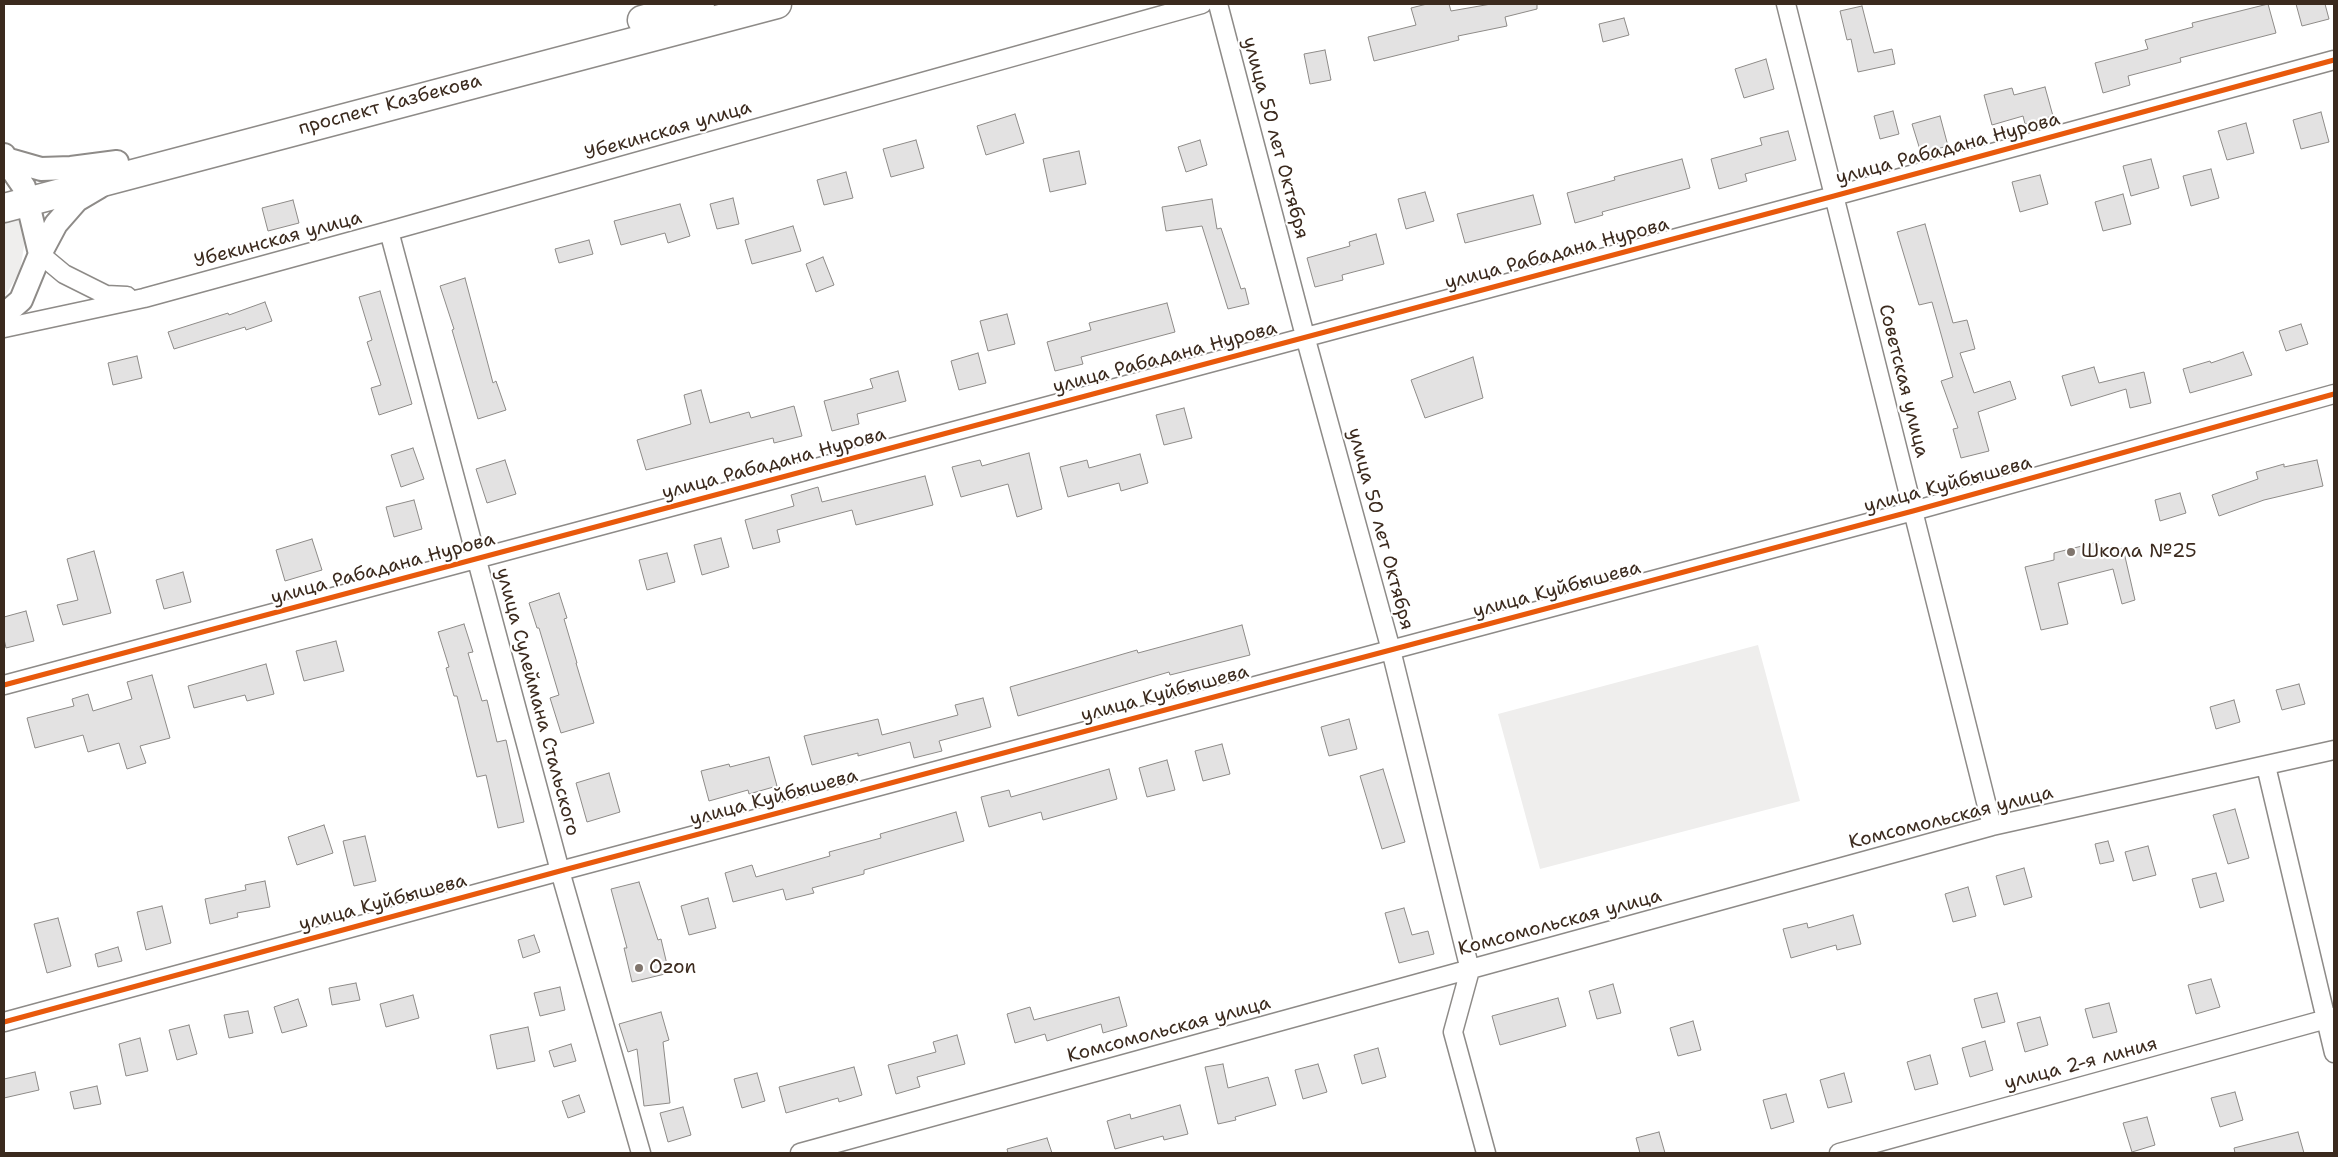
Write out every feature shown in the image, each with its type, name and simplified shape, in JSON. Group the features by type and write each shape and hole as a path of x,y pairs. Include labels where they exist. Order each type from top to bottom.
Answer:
{"highway":[{"name":"проспект Казбекова","path":"15,198 700,4"},
{"name":"проспект Казбекова","path":"118,169 777,4"}],"street":[{"name":"Убекинская улица","path":"4,328 144,298 389,232 1202,4"},
{"name":"улица 50 лет Октября","path":"1218,4 1305,336 1391,650 1470,970 1453,1032 1486,1153"},
{"name":"Советская улица","path":"1786,4 1992,826"},
{"name":"улица Рабадана Нурова","path":"4,686 1305,336 1834,196 2334,60"},
{"path":"5,157 41,169 118,169"},
{"path":"5,157 15,198 40,254 64,274 106,295 144,298"},
{"path":"4,314 20,300 40,254 56,224 78,200 118,169"},
{"name":"улица Сулеймана Стальского","path":"389,232 560,871 641,1153"},
{"name":"улица Куйбышева","path":"4,1022 560,871 1913,511 2334,394"},
{"name":"Комсомольская улица","path":"800,1153 1992,826 2334,750"},
{"path":"2266,766 2330,1018 2334,1053"},
{"name":"улица 2-я линия","path":"1839,1153 2330,1018"}],"shaded area":[{"path":"18,211 26,234 20,271 4,298 4,215"},
{"path":"1758,645 1800,801 1540,869 1498,714"}],"building":[{"path":"1427,4 1449,4 1451,11 1491,4 1537,4 1537,9 1505,17 1507,26 1458,36 1459,40 1374,61 1368,37 1416,25 1411,8"},
{"path":"2268,4 2276,33 2180,58 2181,62 2128,76 2130,85 2103,93 2095,63 2148,49 2145,40 2193,27 2192,23"},
{"path":"2296,4 2325,4 2329,19 2302,26"},
{"path":"1862,6 1874,53 1892,49 1895,64 1858,72 1851,39 1847,40 1840,11"},
{"path":"1624,18 1629,35 1603,42 1599,24"},
{"path":"1325,50 1331,80 1310,84 1304,54"},
{"path":"1766,59 1774,89 1744,98 1735,69"},
{"path":"2045,87 2053,116 2025,124 2023,116 1992,125 1984,95 2012,88 2014,95"},
{"path":"1893,111 1899,134 1880,139 1874,116"},
{"path":"2321,112 2329,142 2301,149 2293,120"},
{"path":"1015,114 1024,143 986,155 977,126"},
{"path":"1940,116 1948,146 1921,153 1912,124"},
{"path":"2246,123 2254,153 2227,160 2218,131"},
{"path":"1788,131 1796,160 1745,174 1747,181 1719,189 1711,159 1762,145 1760,138"},
{"path":"916,140 924,168 891,177 883,149"},
{"path":"1200,140 1207,165 1186,172 1178,147"},
{"path":"1079,151 1086,184 1050,192 1043,159"},
{"path":"1682,159 1690,188 1602,212 1603,215 1575,223 1567,193 1615,180 1614,177"},
{"path":"2151,159 2159,188 2131,196 2123,166"},
{"path":"2211,169 2219,198 2191,206 2183,176"},
{"path":"846,172 853,198 824,205 817,180"},
{"path":"2040,175 2048,204 2020,212 2012,182"},
{"path":"1425,192 1434,221 1406,229 1398,199"},
{"path":"2123,194 2131,224 2103,231 2095,202"},
{"path":"1533,195 1541,224 1465,243 1457,214"},
{"path":"733,198 739,224 717,229 710,204"},
{"path":"1212,199 1217,229 1221,228 1241,289 1245,288 1249,304 1228,309 1202,226 1166,231 1162,207"},
{"path":"293,200 299,223 268,231 262,208"},
{"path":"680,204 690,236 668,243 665,233 621,245 614,221"},
{"path":"1925,224 1953,323 1967,320 1975,349 1960,353 1974,393 2010,381 2016,399 1978,412 1989,451 1961,458 1953,429 1958,428 1941,381 1953,377 1932,302 1919,305 1897,232"},
{"path":"793,226 801,251 752,264 745,240"},
{"path":"1376,234 1384,264 1342,275 1343,280 1315,287 1307,258 1350,246 1349,242"},
{"path":"589,240 593,254 559,263 555,249"},
{"path":"823,257 834,285 816,292 806,264"},
{"path":"465,278 493,383 496,381 506,410 478,419 452,330 454,329 440,286"},
{"path":"380,291 412,404 379,415 371,388 381,385 367,342 372,340 359,297"},
{"path":"265,302 272,321 246,330 245,327 174,349 168,332 228,313 229,315"},
{"path":"1167,303 1175,332 1081,357 1083,364 1055,371 1047,342 1091,330 1089,323"},
{"path":"1007,314 1015,344 988,351 980,321"},
{"path":"2301,324 2308,344 2286,351 2279,331"},
{"path":"2243,352 2252,375 2190,393 2183,369 2210,361 2211,363"},
{"path":"978,353 986,383 959,390 951,361"},
{"path":"137,356 142,378 113,385 108,363"},
{"path":"1473,357 1483,398 1425,418 1411,380"},
{"path":"2094,367 2099,383 2144,372 2151,403 2130,408 2126,389 2071,406 2062,376"},
{"path":"898,371 906,401 857,414 859,424 832,431 824,401 873,388 870,379"},
{"path":"701,390 710,423 749,412 751,418 794,406 802,436 774,443 773,438 646,470 637,440 691,424 684,395"},
{"path":"1184,408 1192,438 1164,445 1156,415"},
{"path":"413,448 424,479 401,487 391,455"},
{"path":"1029,453 1042,509 1017,517 1008,484 961,497 952,467 980,460 982,466"},
{"path":"1140,454 1148,483 1121,491 1119,483 1068,497 1060,467 1087,460 1089,468"},
{"path":"505,460 516,494 487,503 476,469"},
{"path":"2317,460 2323,486 2264,500 2219,516 2212,495 2258,479 2256,472 2284,464 2284,467"},
{"path":"925,476 933,505 856,525 852,510 777,530 780,542 753,549 745,520 794,506 791,495 818,487 822,502"},
{"path":"2180,493 2186,513 2160,521 2155,500"},
{"path":"414,500 422,529 394,537 386,507"},
{"path":"721,538 729,567 702,575 694,545"},
{"path":"312,539 322,570 285,581 276,550"},
{"path":"2098,542 2101,553 2123,548 2135,600 2122,604 2113,569 2058,583 2068,624 2041,630 2025,567 2054,560 2054,553"},
{"path":"94,551 111,613 63,625 57,605 78,600 67,559"},
{"path":"667,553 675,582 647,590 639,560"},
{"path":"183,572 191,602 164,609 156,580"},
{"path":"559,593 567,618 564,619 594,723 561,733 550,698 559,695 539,628 537,628 529,603"},
{"path":"26,611 34,641 6,648 4,617"},
{"path":"464,624 473,652 468,653 482,701 487,700 497,742 506,740 524,822 498,828 486,775 477,777 457,696 454,696 446,668 449,667 438,632"},
{"path":"1242,625 1250,655 1170,675 1169,672 1018,716 1010,687 1137,650 1138,653"},
{"path":"336,641 344,671 304,681 296,651"},
{"path":"266,664 274,694 247,701 245,695 194,708 188,686"},
{"path":"152,675 170,738 140,746 146,763 127,769 119,743 88,752 83,735 35,748 27,718 74,706 72,699 88,694 93,711 132,699 127,682"},
{"path":"2299,684 2305,704 2282,710 2276,690"},
{"path":"983,698 991,727 939,741 942,751 914,758 910,742 858,756 858,753 812,765 804,736 878,719 882,735 958,715 955,705"},
{"path":"2234,700 2240,722 2216,729 2210,707"},
{"path":"1349,719 1357,749 1329,756 1321,727"},
{"path":"1222,744 1230,774 1203,781 1195,751"},
{"path":"769,757 777,786 749,794 748,790 709,801 701,771 729,764 730,767"},
{"path":"1167,760 1175,790 1147,797 1139,768"},
{"path":"1109,769 1117,799 1043,820 1041,812 989,827 981,797 1009,790 1011,797"},
{"path":"1383,769 1405,842 1382,849 1360,776"},
{"path":"609,773 620,812 587,822 576,783"},
{"path":"2235,809 2249,858 2228,864 2213,815"},
{"path":"956,812 964,841 864,870 864,874 812,888 814,893 786,900 783,889 733,902 725,873 752,865 756,877 830,856 829,852 881,838 880,834"},
{"path":"324,825 333,853 297,865 288,837"},
{"path":"365,836 376,881 354,886 343,841"},
{"path":"2108,841 2114,861 2100,864 2095,844"},
{"path":"2148,846 2156,875 2133,881 2125,852"},
{"path":"2024,868 2032,897 2004,905 1996,876"},
{"path":"2216,873 2224,901 2200,908 2192,879"},
{"path":"265,881 270,907 237,913 238,917 210,924 205,899 246,890 245,885"},
{"path":"639,882 658,940 661,939 669,973 632,982 624,948 627,948 611,889"},
{"path":"1968,887 1976,916 1953,922 1945,894"},
{"path":"708,898 716,928 689,935 681,906"},
{"path":"162,906 171,943 146,950 137,912"},
{"path":"1404,908 1412,935 1428,931 1434,954 1399,963 1385,913"},
{"path":"1853,915 1861,944 1837,950 1836,945 1791,958 1783,929 1807,923 1808,928"},
{"path":"58,918 71,966 47,973 34,924"},
{"path":"534,935 540,952 523,958 518,940"},
{"path":"118,947 122,961 98,967 95,954"},
{"path":"2211,979 2220,1007 2196,1014 2188,985"},
{"path":"356,983 360,1000 332,1005 329,988"},
{"path":"1613,984 1621,1013 1597,1019 1589,991"},
{"path":"560,987 565,1010 540,1016 534,993"},
{"path":"1997,993 2005,1022 1982,1028 1974,999"},
{"path":"413,995 419,1018 386,1027 380,1004"},
{"path":"1119,997 1127,1026 1103,1033 1101,1024 1047,1041 1045,1034 1015,1043 1007,1014 1030,1007 1034,1020"},
{"path":"1558,998 1566,1026 1500,1045 1492,1016"},
{"path":"298,999 307,1026 282,1033 274,1007"},
{"path":"2109,1003 2117,1032 2093,1038 2085,1009"},
{"path":"248,1011 253,1033 229,1038 224,1015"},
{"path":"661,1012 669,1040 663,1042 670,1103 644,1106 637,1049 628,1052 619,1024"},
{"path":"2040,1017 2048,1045 2025,1052 2017,1023"},
{"path":"1693,1021 1701,1050 1678,1056 1670,1028"},
{"path":"189,1025 197,1054 177,1060 169,1030"},
{"path":"528,1027 535,1061 497,1069 490,1035"},
{"path":"957,1035 965,1064 917,1077 920,1087 896,1094 888,1065 936,1052 933,1042"},
{"path":"140,1038 148,1071 126,1076 119,1044"},
{"path":"1985,1041 1993,1070 1970,1077 1962,1048"},
{"path":"571,1044 576,1061 554,1067 549,1051"},
{"path":"1378,1048 1386,1077 1362,1084 1354,1055"},
{"path":"1930,1055 1938,1084 1915,1090 1907,1062"},
{"path":"1223,1064 1228,1088 1268,1077 1276,1105 1235,1117 1236,1120 1218,1124 1205,1067"},
{"path":"1318,1064 1327,1092 1303,1099 1295,1070"},
{"path":"854,1067 862,1095 839,1102 838,1098 786,1113 779,1087"},
{"path":"35,1072 39,1090 4,1098 4,1079"},
{"path":"757,1073 765,1101 742,1108 734,1079"},
{"path":"1844,1073 1852,1102 1828,1108 1820,1080"},
{"path":"97,1086 101,1104 74,1109 70,1092"},
{"path":"2235,1092 2243,1120 2220,1127 2211,1098"},
{"path":"1786,1094 1794,1122 1771,1129 1763,1100"},
{"path":"579,1095 585,1112 568,1118 562,1101"},
{"path":"1180,1105 1188,1134 1164,1140 1163,1136 1115,1149 1107,1121 1130,1114 1131,1119"},
{"path":"683,1107 691,1135 668,1142 660,1113"},
{"path":"2147,1117 2155,1145 2132,1152 2123,1123"},
{"path":"1659,1132 1665,1153 1640,1153 1636,1138"},
{"path":"2298,1132 2304,1153 2235,1153 2234,1148"},
{"path":"1047,1138 1052,1153 1008,1153 1007,1149"}],"cycle path":[{"path":"4,685 1834,196 2334,60"},
{"path":"4,1022 560,871 1913,511 2334,394"}],"place":[{"name":"Школа №25","path":"2071,552"},
{"name":"Ozon","path":"639,968"}]}
